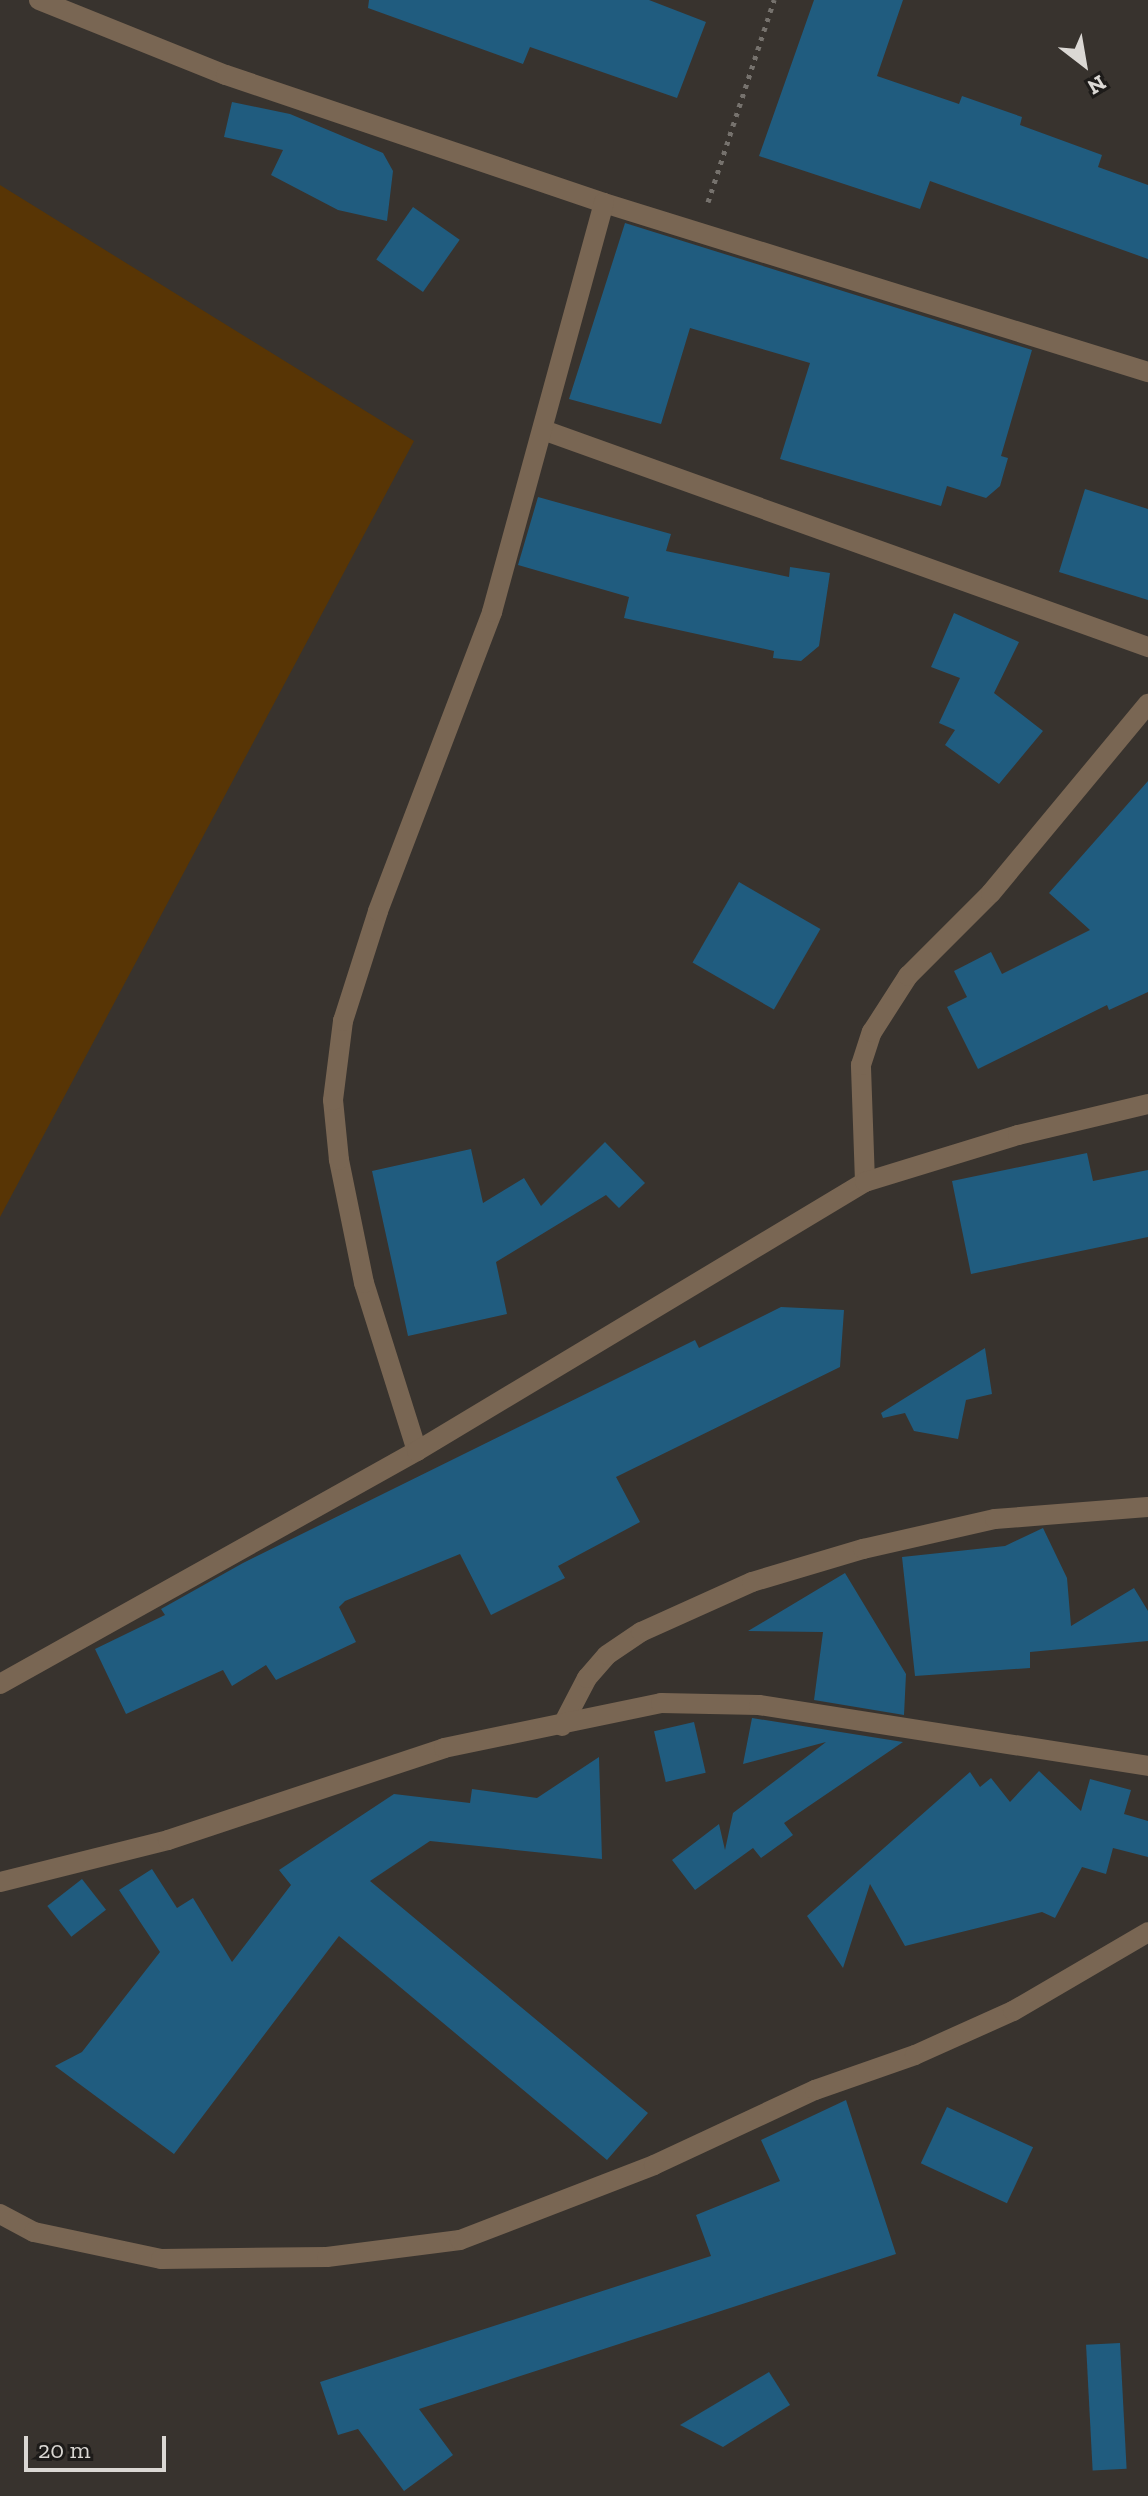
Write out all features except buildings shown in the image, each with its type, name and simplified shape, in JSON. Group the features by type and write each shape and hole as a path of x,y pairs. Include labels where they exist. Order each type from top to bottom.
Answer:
{"street":[{"path":"39,0 226,75 604,203 1148,372"},
{"path":"417,1451 364,1283 333,1100 343,1021 365,952 492,612 546,431 604,203"},
{"path":"546,431 1148,647"},
{"path":"865,1182 861,1065 872,1032 908,976 991,893 1148,704"},
{"path":"0,1684 417,1451 865,1182 1018,1135 1148,1104"},
{"path":"562,1726 587,1678 607,1655 641,1632 752,1582 863,1549 995,1519 1148,1507"},
{"path":"0,1882 168,1840 444,1748 562,1726 623,1708 698,1700 1148,1766"},
{"path":"0,2214 34,2232 161,2259 327,2257 460,2240 654,2165 815,2090 929,2048 1013,2011 1148,1932"}],"path":[{"path":"699,230 774,0"}],"shaded area":[{"path":"0,185 414,441 0,1217"}]}
